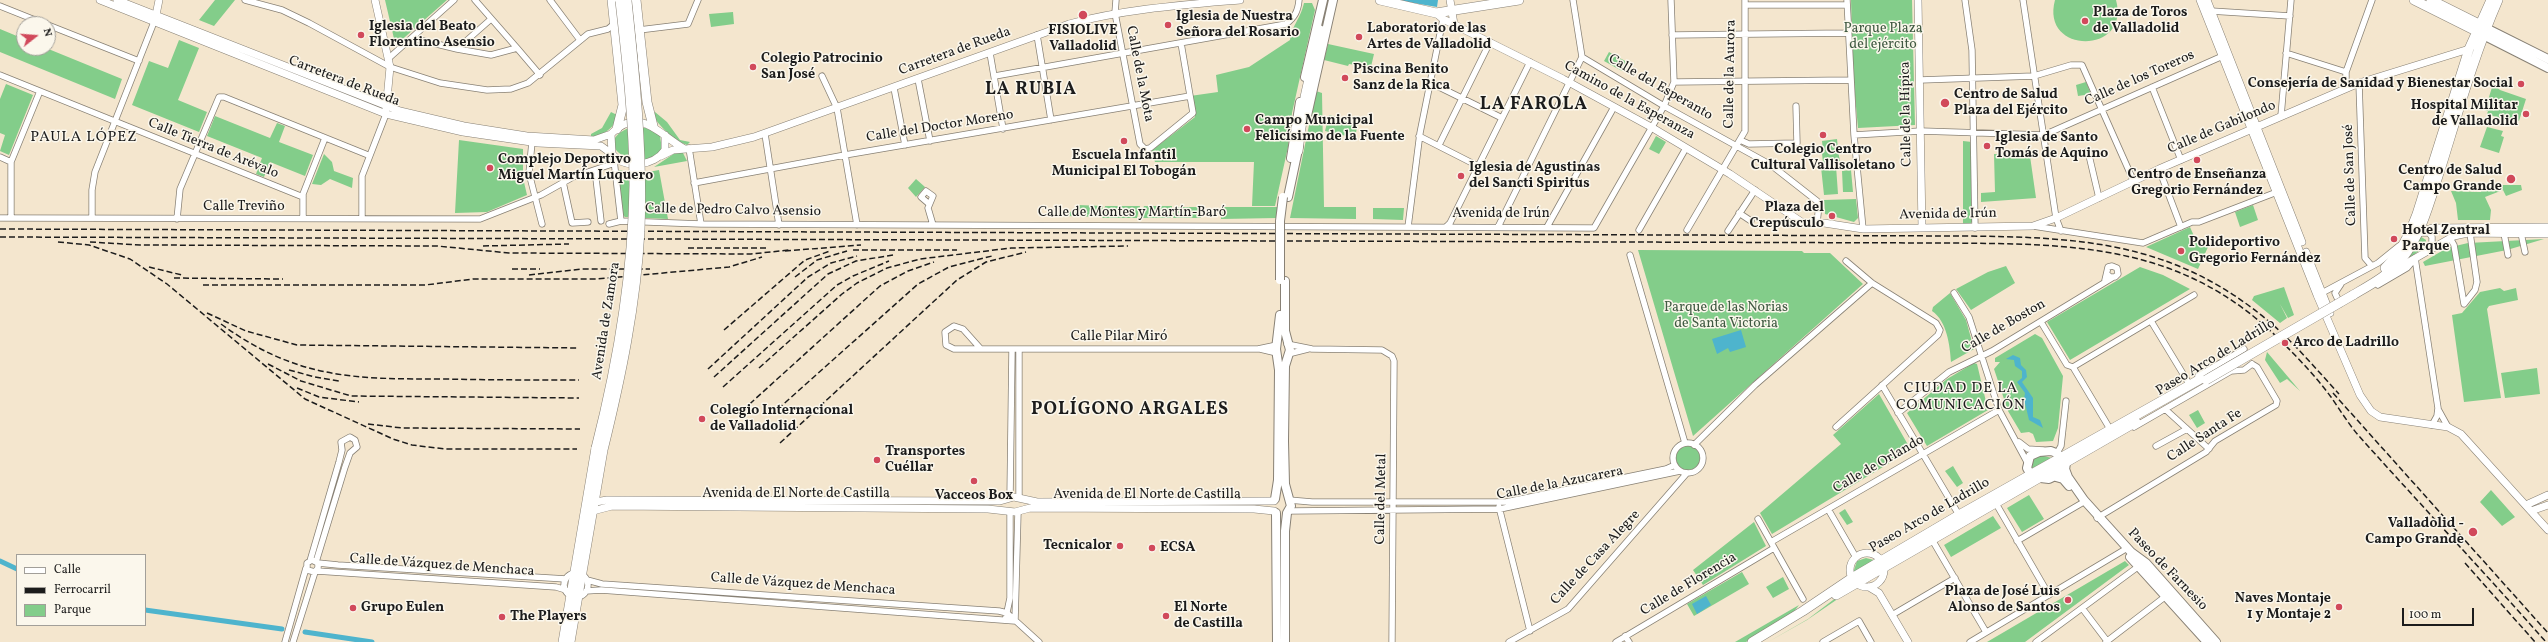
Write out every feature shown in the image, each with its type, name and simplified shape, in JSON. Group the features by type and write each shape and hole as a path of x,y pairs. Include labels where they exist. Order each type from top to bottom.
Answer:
{"main road":[{"path":"614,132 622,105 614,24 621,0"},
{"name":"Avenida de Zamora","path":"563,642 571,594 581,576 588,508 599,449 626,348 635,293 640,231 640,138 621,0"},
{"path":"636,0 648,113 653,126"},
{"path":"1285,197 1298,151 1333,0"},
{"path":"1380,0 1436,13 1519,0"},
{"path":"2414,0 2548,59"},
{"path":"2431,0 2548,68"},
{"path":"2418,233 2491,0"},
{"path":"2407,239 2420,206 2470,49 2498,0"},
{"path":"1277,642 1274,500 1278,473 1277,349 1282,280 1285,197 1300,97 1320,1"},
{"path":"1298,151 1305,97 1320,30"},
{"name":"Paseo Arco de Ladrillo","path":"1883,564 1959,515 2062,460 2110,429 2205,378 2387,273 2401,261 2418,233"},
{"name":"Paseo Arco de Ladrillo","path":"2352,293 2382,270 2398,253 2407,239"},
{"path":"1282,280 1287,344 1290,350 1285,373 1284,441 1288,499 1285,642"},
{"path":"1277,349 1282,343 1287,344"},
{"path":"1277,349 1283,356 1288,354"},
{"name":"Paseo Arco de Ladrillo","path":"2062,460 2109,439 2205,378"},
{"name":"Avenida de Zamora","path":"588,508 596,487 599,449"},
{"path":"2044,451 2062,460 2056,477 2033,476 2027,462 2034,454 2044,451"},
{"name":"Paseo de Farnesio","path":"2062,460 2069,479 2097,517 2124,550 2207,642"},
{"name":"Paseo Arco de Ladrillo","path":"1752,642 2033,476"},
{"name":"Paseo de Farnesio","path":"2056,477 2066,482 2082,503 2131,552 2146,563 2216,642"},
{"path":"1274,500 1280,496 1288,499"},
{"path":"1275,512 1288,512"},
{"name":"Paseo Arco de Ladrillo","path":"1764,642 1854,581"},
{"name":"Avenida de Zamora","path":"570,642 571,594"}],"street":[{"name":"Carretera de Rueda","path":"100,0 155,19 386,110 463,132 532,142 600,146 614,158"},
{"name":"Carretera de Rueda","path":"117,0 155,19"},
{"path":"92,218 95,172 155,19 160,0"},
{"path":"245,0 282,10 390,67 440,83 487,90 520,87 540,75 592,31 608,29 614,24"},
{"path":"362,219 362,176 368,155 386,110 390,67 375,0"},
{"path":"389,58 454,0"},
{"path":"475,0 540,75"},
{"path":"550,0 580,40"},
{"path":"639,30 688,24 698,0"},
{"name":"Calle de la Mota","path":"1116,0 1115,13 1134,106 1140,144 1145,149 1150,148 1193,113 1190,96"},
{"name":"Carretera de Rueda","path":"661,156 686,148 731,144 765,134 1037,35 1115,13 1240,0"},
{"path":"995,76 1286,24 1296,13 1298,0"},
{"path":"1450,0 1454,24"},
{"path":"1498,227 1582,57 1573,0"},
{"path":"1650,127 1664,106 1674,82 1671,0"},
{"name":"Calle de la Hípica","path":"1918,0 1922,228"},
{"path":"1965,0 1972,50 1974,228"},
{"path":"2023,0 2056,218 2061,231"},
{"path":"2200,0 2225,54"},
{"path":"2207,0 2225,54 2360,395 2372,411 2388,419 2448,427 2461,434 2526,505 2548,523"},
{"path":"2281,116 2291,0"},
{"path":"2346,88 2346,72 2372,0"},
{"path":"1745,3 1847,2 1854,135 1863,229 1817,222"},
{"name":"Calle de la Aurora","path":"1687,230 1745,131 1745,3"},
{"path":"0,6 25,16"},
{"path":"2211,11 2290,16"},
{"name":"Camino de la Esperanza","path":"1436,13 1443,20 1454,24 1569,82 1650,127 1722,169 1803,223 1817,222"},
{"path":"457,49 491,19"},
{"path":"1408,227 1419,136 1443,20"},
{"path":"56,28 138,61"},
{"path":"1672,35 1848,33"},
{"path":"1037,35 1051,120"},
{"path":"412,38 457,49 491,55 517,48"},
{"path":"1439,146 1490,42"},
{"path":"1181,43 1190,96"},
{"name":"Calle de Gabilondo","path":"2056,218 2159,169 2358,82 2470,49"},
{"path":"990,53 1003,129"},
{"path":"2286,53 2346,72"},
{"name":"Calle de los Toreros","path":"1854,135 1921,131 2044,135 2225,54"},
{"name":"Calle del Esperanto","path":"1582,57 1664,106 1771,166 1817,202 1819,205 1817,222"},
{"path":"1446,227 1450,222 1530,62"},
{"path":"1920,80 2034,76 2071,65 2082,65 2134,182"},
{"name":"Calle Tierra de Arévalo","path":"0,75 303,197"},
{"path":"822,76 837,108 857,225"},
{"path":"918,79 930,141"},
{"path":"1674,82 1851,80"},
{"path":"1429,82 1502,118"},
{"name":"Calle de San José","path":"2358,82 2365,258 2372,265"},
{"path":"2152,87 2181,160"},
{"path":"894,88 905,145"},
{"path":"11,218 11,162 40,91"},
{"name":"Calle del Doctor Moreno","path":"694,183 770,168 1190,96"},
{"path":"177,219 180,189 219,97 224,97 368,155"},
{"path":"1740,140 1749,144 1797,143 1796,106"},
{"path":"1547,227 1614,107"},
{"name":"Carretera de Rueda","path":"386,110 464,126 527,136 594,140 614,132"},
{"path":"621,221 614,158 614,132 634,123 653,126 664,135 686,148 701,224"},
{"name":"Avenida de Irún","path":"1408,227 1594,228 1650,127"},
{"path":"2254,128 2277,192 2320,294"},
{"path":"765,134 779,225"},
{"path":"614,158 626,163 642,164 661,156 666,146 664,135"},
{"path":"1419,136 1478,166"},
{"path":"303,218 303,197 305,185 325,138"},
{"path":"532,142 529,173 542,224"},
{"path":"1746,152 1749,144"},
{"path":"1640,230 1686,148"},
{"path":"2088,151 2099,198"},
{"path":"0,157 11,162"},
{"name":"Calle Treviño","path":"0,218 303,218 470,220 488,218 563,182 595,170 614,158"},
{"path":"2159,169 2181,227"},
{"path":"595,170 601,221"},
{"path":"563,182 572,223 588,222"},
{"path":"1728,231 1755,190"},
{"name":"Avenida de Irún","path":"1863,229 2032,226 2143,243 2181,227 2199,222 2277,192"},
{"path":"928,203 933,225"},
{"path":"2425,212 2432,231 2432,243 2427,252"},
{"path":"1740,213 1751,221"},
{"path":"2048,228 2056,218"},
{"name":"Avenida de Irún","path":"2032,226 2056,218"},
{"name":"Calle de Pedro Calvo Asensio","path":"609,224 621,221 701,224 857,225"},
{"name":"Calle de Montes y Martín-Baró","path":"857,225 1408,227"},
{"name":"Paseo Arco de Ladrillo","path":"2320,294 2378,263 2407,239 2418,233 2432,231 2548,227"},
{"path":"2450,238 2454,245 2464,304 2475,290 2476,282 2470,233"},
{"name":"Paseo Arco de Ladrillo","path":"2387,273 2450,238 2470,233 2548,234"},
{"path":"2504,233 2508,256"},
{"path":"2521,233 2525,252"},
{"path":"1630,255 1685,444"},
{"path":"2415,258 2438,408 2437,416 2432,425"},
{"name":"Paseo Arco de Ladrillo","path":"2328,314 2407,268 2415,258"},
{"path":"1836,427 1938,335 1940,330 1936,323 1872,283 1846,261"},
{"name":"Calle de Boston","path":"1898,413 1949,372 1983,355 2041,322 2043,318 2108,278"},
{"path":"2342,282 2336,293 2338,303 2344,305"},
{"path":"1694,445 1755,385 1872,283"},
{"path":"1954,293 1969,317 1983,355 1999,410 2027,462"},
{"path":"2073,367 2194,295"},
{"path":"2151,321 2188,382"},
{"path":"2041,322 2066,365 2073,367 2110,429"},
{"name":"Calle Pilar Miró","path":"980,348 959,326 954,326 945,332 944,341 950,348 1277,349"},
{"path":"1287,344 1312,349"},
{"path":"1012,349 1009,499 1006,506 1014,511"},
{"path":"1014,511 1022,505 1019,499 1019,349"},
{"path":"1288,354 1312,349"},
{"name":"Calle del Metal","path":"1312,349 1382,350 1392,356 1395,365 1395,502 1392,642"},
{"name":"Paseo Arco de Ladrillo","path":"2125,421 2135,412 2244,349"},
{"path":"2252,364 2253,357"},
{"name":"Paseo Arco de Ladrillo","path":"2109,439 2116,438 2231,371 2244,370 2252,364"},
{"name":"Calle Santa Fe","path":"2097,517 2209,449 2216,441 2276,405 2277,401 2257,367 2252,364"},
{"path":"1882,385 1959,515"},
{"path":"2062,460 2061,446 2066,401"},
{"path":"2438,408 2448,427"},
{"path":"2165,409 2209,449"},
{"name":"Calle de Orlando","path":"1771,542 1999,410"},
{"path":"2156,446 2187,429"},
{"path":"2013,436 2028,449 2038,448 2044,451"},
{"path":"285,642 339,462 342,450 341,443 345,438 350,437 355,440 357,446 350,453 345,467 317,563 316,572 293,642"},
{"path":"1685,444 1694,445 1702,454 1702,464 1696,471 1687,473 1680,471 1675,465 1674,452 1685,444"},
{"name":"Calle de la Azucarera","path":"1395,502 1498,503 1666,469 1675,465"},
{"name":"Calle de la Azucarera","path":"1394,510 1500,510 1680,471"},
{"name":"Calle de Casa Alegre","path":"1509,642 1568,609 1687,473"},
{"path":"596,487 599,495 607,500"},
{"path":"2526,505 2548,495"},
{"name":"Avenida de El Norte de Castilla","path":"588,508 607,500 1019,499 1037,502 1198,502 1274,500"},
{"path":"1288,499 1395,502"},
{"path":"1498,503 1530,631"},
{"path":"2017,541 2082,503"},
{"path":"2534,511 2548,505"},
{"name":"Avenida de El Norte de Castilla","path":"588,508 612,506 1014,511 1254,508 1275,512"},
{"path":"1998,507 2049,595"},
{"path":"1828,509 1856,556"},
{"path":"1288,512 1394,510"},
{"path":"1014,511 1010,598 1006,616 1015,621 1039,642"},
{"path":"1014,511 1015,621"},
{"path":"2534,511 2548,530"},
{"path":"1758,519 1803,599"},
{"path":"1934,543 1986,632"},
{"name":"Calle de Florencia","path":"1616,642 1774,548"},
{"path":"1970,642 2124,550"},
{"path":"1856,556 1869,554 1883,564 1884,574 1880,582 1878,593"},
{"path":"1856,556 1850,570 1854,581 1869,587 1878,593 1908,642"},
{"name":"Calle de Vázquez de Menchaca","path":"310,561 317,563 566,579"},
{"path":"2036,642 2139,566"},
{"path":"306,568 310,572 316,572"},
{"name":"Calle de Vázquez de Menchaca","path":"316,572 556,587 571,594"},
{"path":"581,576 586,591 571,594 566,579 581,576"},
{"name":"Calle de Vázquez de Menchaca","path":"581,576 602,584 1006,616"},
{"path":"1892,615 1955,578"},
{"path":"1869,587 1880,582"},
{"name":"Calle de Vázquez de Menchaca","path":"586,591 601,590 1006,616"},
{"path":"2082,608 2106,642 2166,596"},
{"path":"1824,642 1859,621 1871,642"},
{"path":"1625,636 1629,642"}],"green space":[{"path":"215,0 235,0 214,26 199,20"},
{"path":"385,0 447,0 397,44 395,43"},
{"name":"Parque Plaza del ejército","path":"1851,0 1912,0 1915,125 1858,128 1853,74"},
{"name":"Plaza de Toros de Valladolid","path":"2055,0 2116,0 2117,18 2111,31 2099,39 2086,41 2072,39 2060,31 2054,18"},
{"path":"1304,3 1312,3 1315,10 1292,113 1288,147 1275,206 1252,206 1254,162 1155,162 1151,151 1195,117 1190,96 1218,92 1216,75 1249,67 1290,40"},
{"path":"733,12 734,24 711,27 709,14"},
{"path":"0,29 16,36 16,56 56,56 56,52 122,79 115,99 0,52"},
{"path":"179,40 199,48 178,100 207,112 199,132 132,105 149,61 168,68"},
{"path":"1328,44 1374,54 1370,71 1356,68 1356,65 1349,64 1348,66 1324,60"},
{"path":"1609,52 1627,62 1622,71 1604,61"},
{"path":"2491,81 2500,90 2526,99 2519,121 2516,120 2515,123 2487,114 2488,111 2485,110 2493,84 2489,83"},
{"path":"2086,82 2091,94 2078,96 2076,85"},
{"path":"6,84 33,95 9,155 0,151 5,135 0,133 0,99"},
{"path":"1316,91 1322,93 1324,207 1356,207 1356,219 1290,218"},
{"path":"611,112 619,116 614,124 604,133 591,137 591,134 602,128"},
{"path":"655,112 667,122 680,140 690,142 687,145 682,143 667,132 652,114"},
{"path":"1329,115 1358,122 1355,138 1325,131"},
{"path":"215,116 270,138 277,123 285,126 279,142 313,155 305,176 270,162 264,177 256,174 262,158 207,136"},
{"path":"2487,127 2503,131 2501,136 2504,137 2499,153 2480,147"},
{"path":"629,128 649,128 660,136 662,149 653,157 642,160 631,159 622,155 616,149 614,142 618,135"},
{"path":"1656,136 1666,142 1659,154 1649,149"},
{"path":"1837,139 1838,149 1836,151 1838,151 1840,161 1823,163 1822,153 1825,152 1823,150 1822,141"},
{"name":"Complejo Deportivo Miguel Martín Luquero","path":"459,140 523,149 523,178 527,195 487,212 455,213"},
{"path":"1963,141 1972,142 1973,220 1970,225 1963,225"},
{"path":"675,153 683,153 687,161 654,167"},
{"path":"324,154 332,162 334,171 353,178 352,188 330,179 321,185 312,184"},
{"path":"1994,154 2030,156 2036,198 1981,202 1981,193 1995,192"},
{"path":"1836,166 1838,194 1824,195 1821,167"},
{"path":"619,170 637,174 659,170 668,219 625,217 621,214"},
{"path":"1851,170 1853,192 1843,192 1842,171"},
{"path":"916,179 925,187 916,197 908,188"},
{"path":"2482,185 2521,185 2522,190 2506,196 2503,190 2485,197 2491,210 2490,220 2458,220 2456,203 2451,191 2481,192"},
{"path":"1856,199 1858,218 1854,222 1825,214 1824,200"},
{"path":"1078,205 1103,206 1101,217 1066,216"},
{"path":"2253,205 2258,220 2240,227 2235,212"},
{"path":"1105,206 1140,206 1137,218 1102,218"},
{"path":"1144,206 1172,206 1171,218 1140,218"},
{"path":"1174,207 1201,207 1201,218 1173,218"},
{"path":"1221,207 1277,207 1277,218 1221,219"},
{"path":"1373,208 1404,208 1403,220 1373,219"},
{"name":"Polideportivo Gregorio Fernández","path":"2190,227 2197,243 2208,247 2198,269 2146,247"},
{"path":"2420,236 2426,240 2425,246 2406,261"},
{"path":"2544,239 2507,250 2425,266 2423,262 2447,248 2468,243"},
{"name":"Parque de las Norias de Santa Victoria","path":"1638,250 1802,251 1804,253 1830,253 1863,284 1693,436"},
{"path":"2006,266 2015,283 1971,310 1956,289 1988,272"},
{"path":"2140,267 2163,275 2190,289 2070,360 2047,322"},
{"path":"2284,287 2294,315 2288,318 2280,304 2287,318 2280,323 2252,300 2254,296"},
{"path":"2500,288 2504,291 2516,288 2518,300 2489,306 2487,309 2501,398 2464,402 2452,315 2462,313 2480,292"},
{"path":"1950,293 1966,320 1974,349 1951,362 1947,334 1941,321 1932,311 1933,307"},
{"path":"2035,334 2042,338 2063,376 2058,428 2053,441 2036,442 2033,434 2029,432 2021,433 2008,411 1994,369 2000,362 1995,362 1995,358"},
{"path":"2267,352 2300,391 2287,379 2280,383 2265,360"},
{"path":"1974,363 1977,364 1988,410 1927,446 1907,413 1947,379"},
{"path":"2537,368 2540,394 2505,398 2501,373"},
{"path":"1879,394 1911,450 1772,534 1760,513 1841,444 1833,435"},
{"path":"2198,410 2205,423 2197,428 2189,415"},
{"path":"1688,446 1696,450 1700,458 1696,466 1688,470 1680,466 1676,458 1680,450"},
{"path":"2040,455 2052,458 2031,469 2032,460"},
{"path":"1953,466 1963,483 1957,487 1945,471"},
{"path":"2491,490 2515,517 2502,526 2480,502"},
{"path":"2029,495 2044,519 2022,532 2007,508"},
{"path":"1845,509 1853,522 1847,525 1839,513"},
{"path":"1993,516 2001,528 1951,557 1944,545"},
{"path":"1754,522 1766,546 1703,585 1693,570"},
{"path":"1866,558 1874,560 1853,573 1857,561"},
{"name":"Plaza de José Luis Alonso de Santos","path":"2125,561 2129,565 2025,642 1987,642"},
{"path":"1742,572 1749,584 1694,616 1687,604"},
{"path":"1783,577 1789,589 1773,598 1766,587"},
{"path":"1845,594 1807,620 1768,642 1808,619 1837,597"},
{"path":"1799,605 1793,613 1746,642 1735,642"}],"water":[{"path":"1396,0 1438,0 1437,7"},
{"path":"1741,330 1746,347 1730,352 1728,348 1717,354 1712,339"},
{"path":"2013,355 2020,358 2021,365 2026,370 2027,377 2022,382 2033,398 2033,417 2040,420 2043,428 2029,420 2024,399 2025,393 2017,382 2022,378 2022,371 2015,366 2014,360 2006,359"},
{"path":"1706,596 1711,605 1697,614 1692,604"}],"waterway":[{"path":"0,561 16,569"},
{"path":"146,610 282,629"},
{"path":"305,632 372,642"}],"railway":[{"path":"0,229 1960,236 2046,238 2086,242 2125,249 2163,260 2199,275 2236,296 2272,324 2298,349 2339,394"},
{"path":"0,237 1993,243 2083,249 2126,256 2167,268 2207,285 2245,310 2283,343 2308,369 2331,397 2358,435 2546,642"},
{"path":"58,242 89,245 130,259 167,284 305,399 393,439 412,445 445,449 577,449"},
{"path":"90,242 140,245 437,246 509,253 751,254 789,250"},
{"path":"483,246 569,244"},
{"path":"785,251 861,245"},
{"path":"759,368 842,294 857,283 887,268 920,259 1011,248 1128,246"},
{"path":"688,248 766,248"},
{"path":"853,250 957,250"},
{"path":"724,330 805,260 830,251"},
{"path":"795,277 817,260 847,251"},
{"path":"780,443 957,280 986,262 1026,252"},
{"path":"714,377 828,274 856,261 893,255"},
{"path":"708,369 808,277 831,263 857,256"},
{"path":"778,409 918,284 949,267 992,256"},
{"path":"203,285 425,285 473,279 597,279 729,267 762,257"},
{"path":"723,387 837,285 853,276 889,261"},
{"path":"743,410 880,286 908,271 934,262"},
{"path":"149,267 182,275"},
{"path":"512,269 540,269"},
{"path":"529,275 582,269 650,269"},
{"path":"174,278 283,279"},
{"path":"207,313 246,331 297,345 579,348"},
{"path":"221,324 249,342 276,356 302,366 329,372 384,378 579,380"},
{"path":"268,364 301,381 351,396 579,398"},
{"path":"289,370 315,377 339,381"},
{"path":"297,388 319,397 359,402"},
{"path":"2333,393 2548,633"},
{"path":"368,424 402,428 580,429"},
{"path":"2465,563 2535,642"}],"place":[{"name":"FISIOLIVE Valladolid","path":"1083,15"},
{"name":"Plaza de Toros de Valladolid","path":"2085,21"},
{"name":"Iglesia de Nuestra Señora del Rosario","path":"1168,25"},
{"name":"Iglesia del Beato Florentino Asensio","path":"361,35"},
{"name":"Laboratorio de las Artes de Valladolid","path":"1359,37"},
{"name":"Colegio Patrocinio San José","path":"753,67"},
{"name":"Piscina Benito Sanz de la Rica","path":"1345,78"},
{"name":"Consejería de Sanidad y Bienestar Social","path":"2521,84"},
{"name":"Centro de Salud Plaza del Ejército","path":"1945,103"},
{"name":"Hospital Militar de Valladolid","path":"2526,114"},
{"name":"Campo Municipal Felicísimo de la Fuente","path":"1247,129"},
{"name":"Colegio Centro Cultural Vallisoletano","path":"1823,135"},
{"name":"Escuela Infantil Municipal El Tobogán","path":"1124,141"},
{"name":"Iglesia de Santo Tomás de Aquino","path":"1987,146"},
{"name":"Centro de Enseñanza Gregorio Fernández","path":"2197,160"},
{"name":"Complejo Deportivo Miguel Martín Luquero","path":"490,168"},
{"name":"Iglesia de Agustinas del Sancti Spiritus","path":"1461,176"},
{"name":"Centro de Salud Campo Grande","path":"2511,179"},
{"name":"Plaza del Crepúsculo","path":"1832,216"},
{"name":"Hotel Zentral Parque","path":"2394,239"},
{"name":"Polideportivo Gregorio Fernández","path":"2181,251"},
{"name":"Arco de Ladrillo","path":"2285,343"},
{"name":"Colegio Internacional de Valladolid","path":"702,419"},
{"name":"Transportes Cuéllar","path":"877,460"},
{"name":"Vacceos Box","path":"974,481"},
{"name":"Valladolid - Campo Grande","path":"2473,532"},
{"name":"Tecnicalor","path":"1120,546"},
{"name":"ECSA","path":"1152,548"},
{"name":"Plaza de José Luis Alonso de Santos","path":"2068,600"},
{"name":"Naves Montaje 1 y Montaje 2","path":"2339,607"},
{"name":"Grupo Eulen","path":"353,608"},
{"name":"El Norte de Castilla","path":"1166,616"},
{"name":"The Players","path":"502,617"}],"district":[{"name":"LA RUBIA","path":"1031,91"},
{"name":"LA FAROLA","path":"1534,106"},
{"name":"PAULA LÓPEZ","path":"84,138"},
{"name":"CIUDAD DE LA COMUNICACIÓN","path":"1961,398"},
{"name":"POLÍGONO ARGALES","path":"1130,411"}]}
